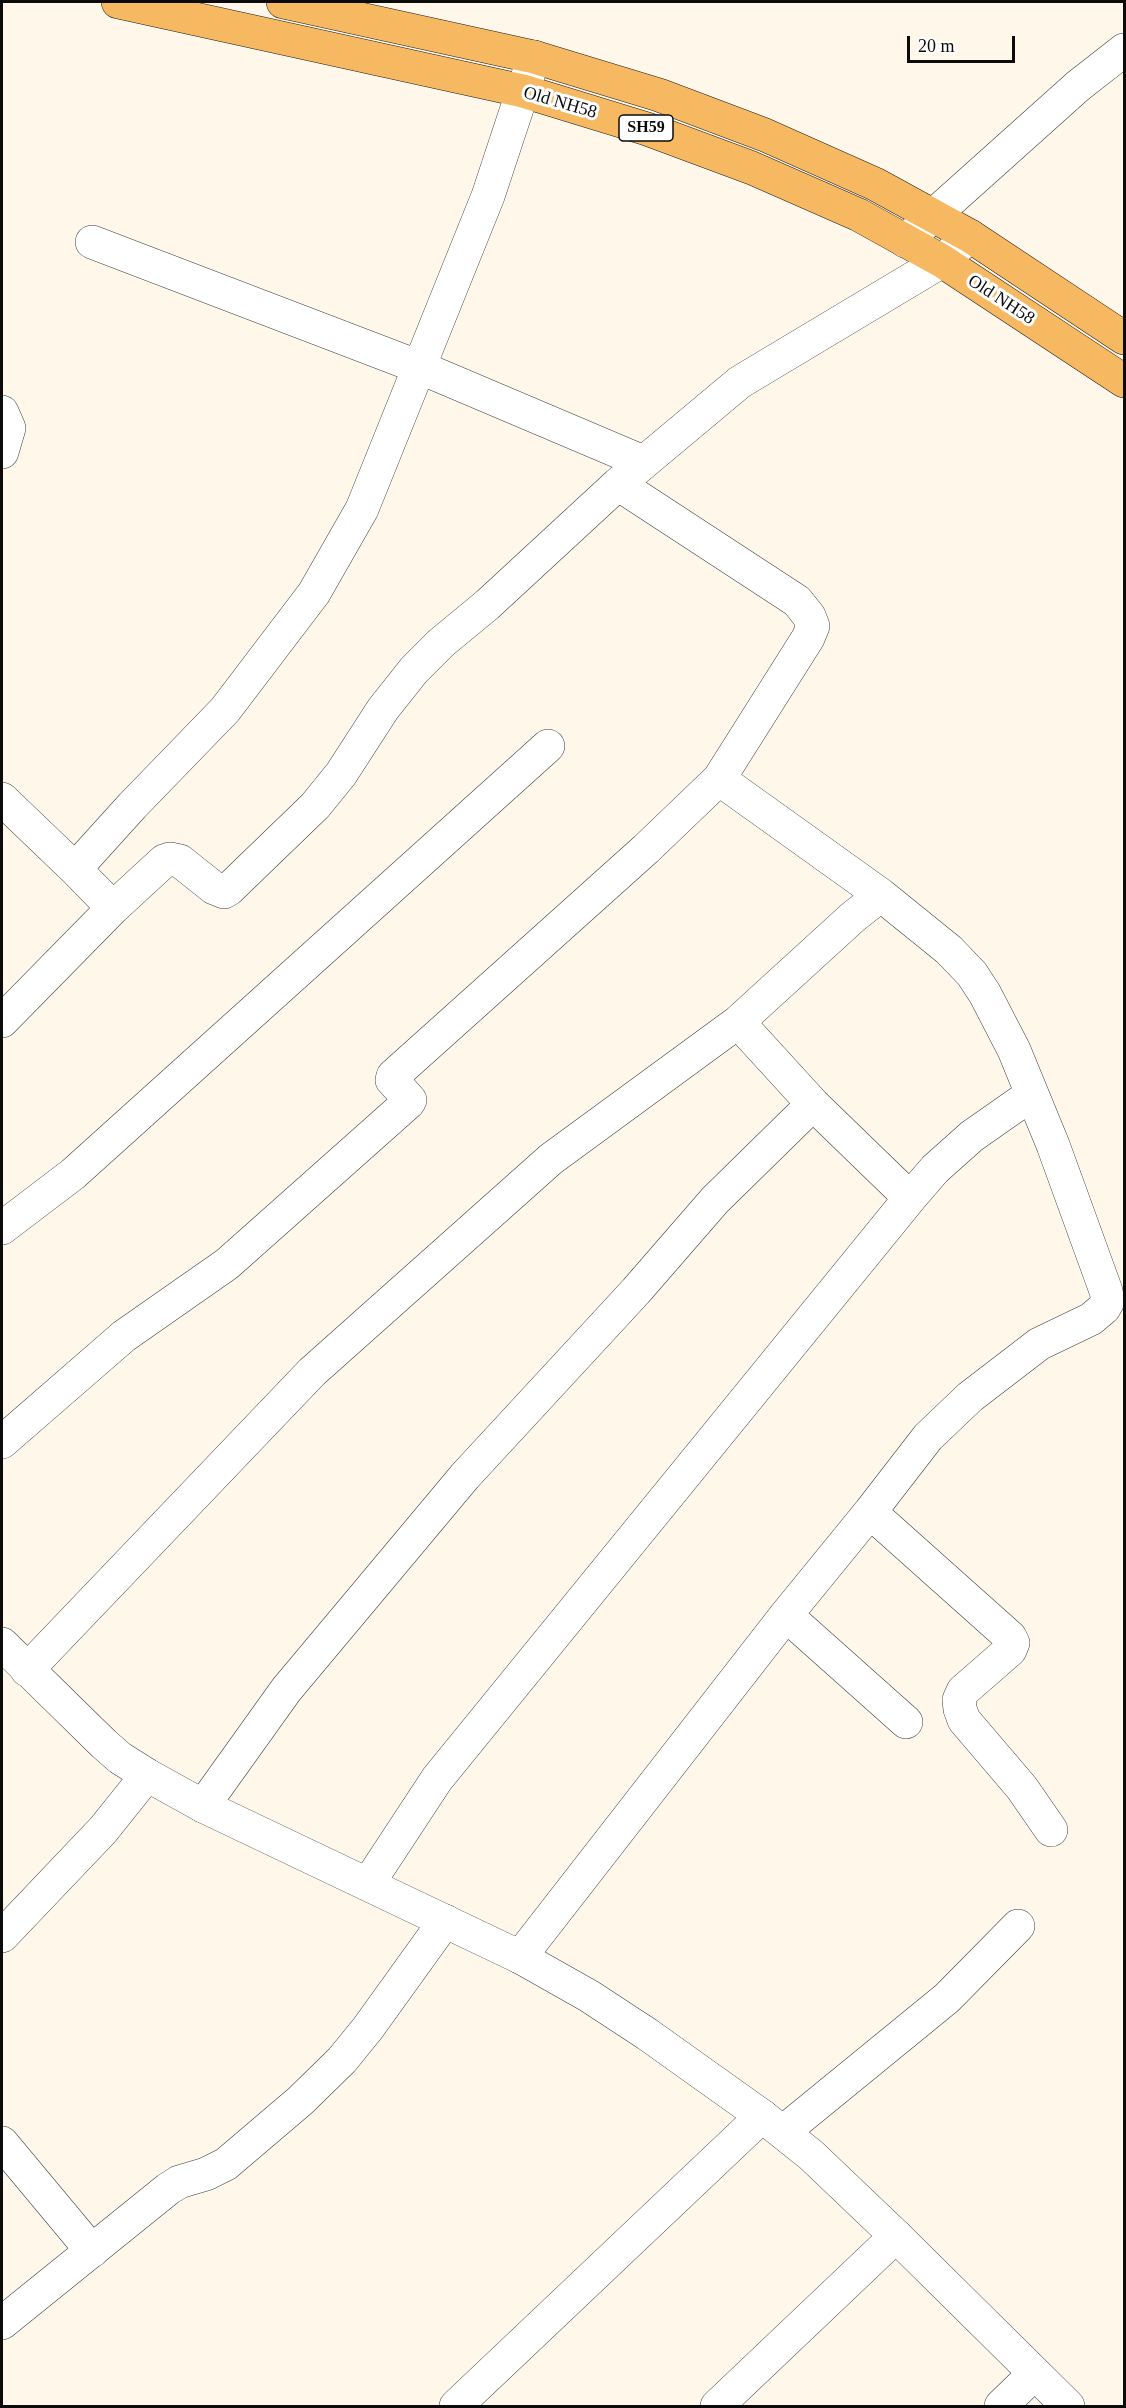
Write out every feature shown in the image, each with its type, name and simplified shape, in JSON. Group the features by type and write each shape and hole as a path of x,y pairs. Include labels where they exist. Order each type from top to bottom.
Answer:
{"main road":[{"name":"Old NH58","path":"118,2 523,91 647,129 752,168 859,215 942,261 1125,381"},
{"name":"Old NH58","path":"283,2 534,57 659,95 765,135 875,184 970,236 1125,338"}],"street":[{"path":"905,241 1078,86 1125,50"},
{"path":"75,869 225,710 314,593 362,509 488,196 534,57"},
{"path":"2,1020 112,908 164,861 170,859 180,861 214,888 224,892 229,889 315,806 335,782 383,709 414,670 618,484 740,382 942,261 970,236"},
{"path":"92,242 419,367 643,462"},
{"path":"2,412 9,428 2,452"},
{"path":"2,1442 124,1336 227,1264 408,1103 410,1100 392,1080 393,1076 549,937 719,779 808,638 813,626 809,616 797,601 618,484"},
{"path":"2,1228 73,1174 548,746"},
{"path":"520,1957 786,1615 928,1437 970,1397 1039,1344 1098,1315 1108,1301 1061,1167 1032,1094 1004,1031 972,974 949,950 881,895 719,779"},
{"path":"2,799 112,908"},
{"path":"27,1670 312,1372 551,1159 738,1022 853,917 881,895"},
{"path":"738,1022 813,1104 910,1198"},
{"path":"368,1884 437,1779 910,1198 935,1169 972,1136 1032,1094"},
{"path":"203,1806 286,1690 465,1476 636,1291 715,1200 813,1104"},
{"path":"870,1512 1010,1637 1012,1643 1010,1650 963,1691 959,1700 960,1709 964,1720 1023,1788 1051,1830"},
{"path":"786,1615 906,1722"},
{"path":"2,1644 112,1751 147,1775 203,1806 520,1957 589,1996 637,2027 772,2124 897,2236 1068,2406"},
{"path":"2,1936 103,1830 147,1775"},
{"path":"2,2323 168,2188 226,2164 300,2102 342,2060 368,2028 445,1922"},
{"path":"456,2406 772,2124 947,1998 1018,1926"},
{"path":"2,2143 92,2251"},
{"path":"717,2406 897,2236"},
{"path":"1001,2406 1035,2374"}]}
